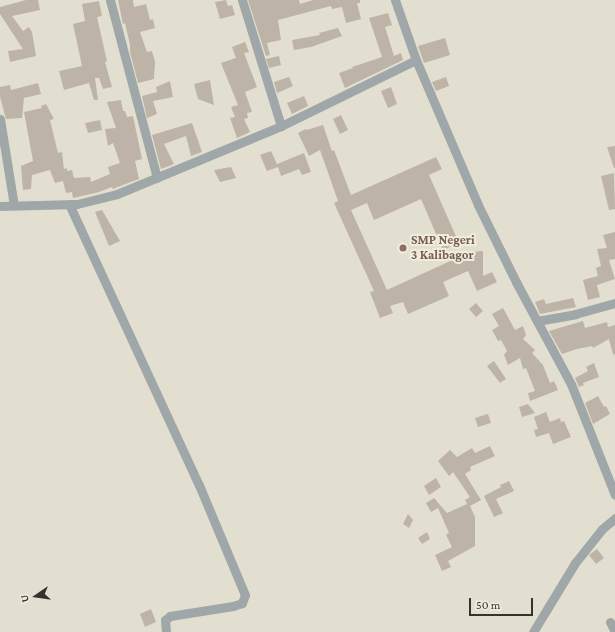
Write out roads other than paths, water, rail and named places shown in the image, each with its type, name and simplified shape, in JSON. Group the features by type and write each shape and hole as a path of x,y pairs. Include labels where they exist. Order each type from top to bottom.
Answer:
{"street":[{"path":"110,0 157,178"},
{"path":"242,0 281,126"},
{"path":"395,0 416,60 478,205 571,384 615,495"},
{"path":"0,206 69,204 92,201 117,194 281,126 416,60"},
{"path":"0,119 14,205"},
{"path":"69,204 199,485 244,595 242,603 233,606 170,616 165,620 166,632"},
{"path":"537,321 615,303"},
{"path":"533,632 575,562 602,529 615,518"},
{"path":"610,622 615,632"}],"place":[{"name":"SMP Negeri 3 Kalibagor","path":"403,248"}]}
